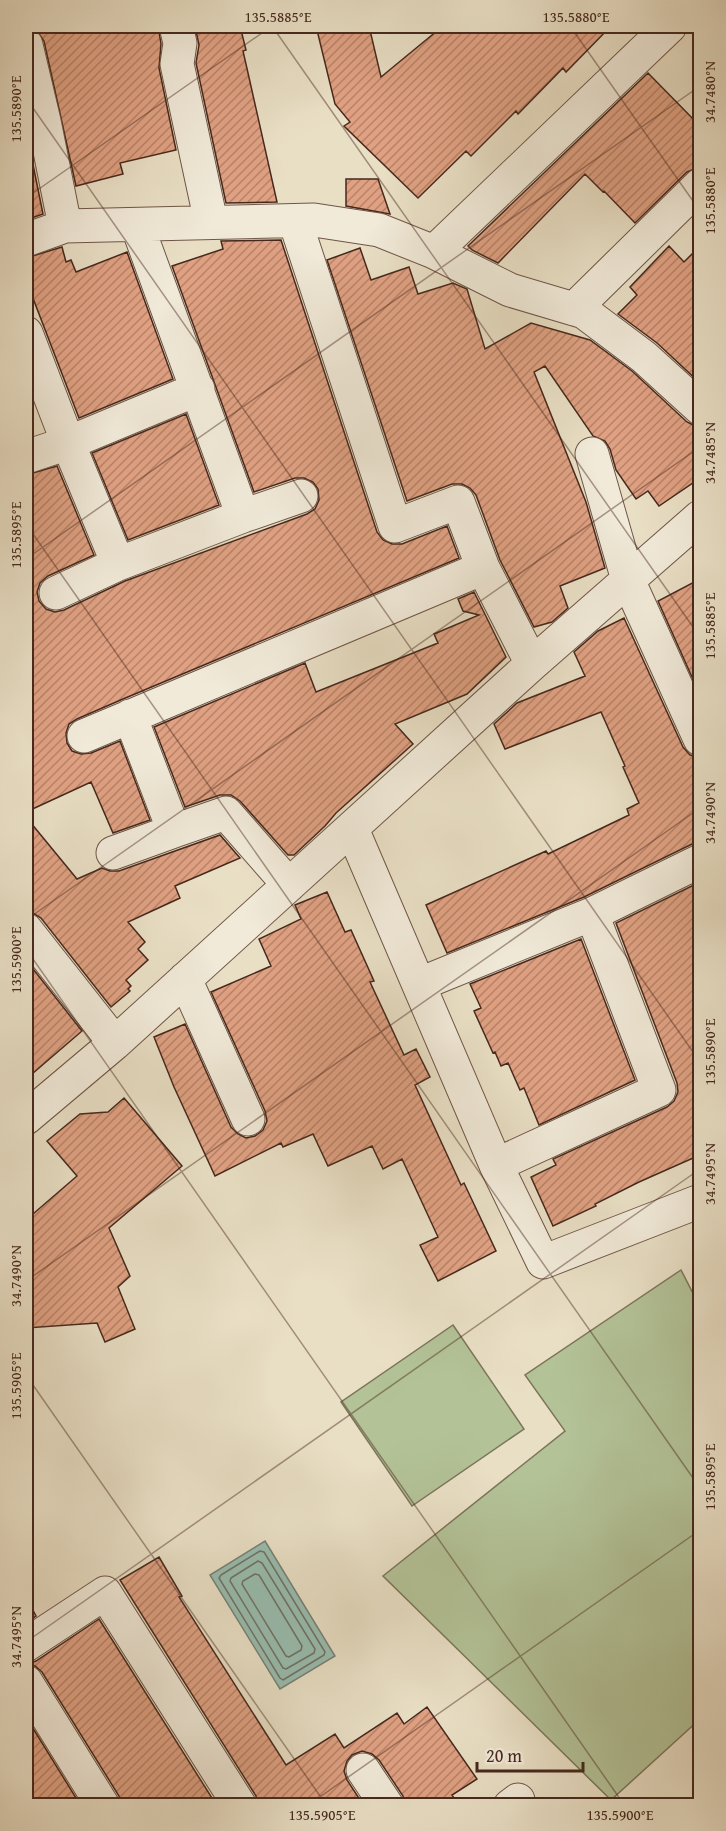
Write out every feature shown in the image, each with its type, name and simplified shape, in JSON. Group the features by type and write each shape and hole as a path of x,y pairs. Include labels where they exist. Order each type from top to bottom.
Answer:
{"street":[{"path":"176,26 180,44 177,64 210,222"},
{"path":"434,252 670,26"},
{"path":"26,45 65,226"},
{"path":"574,309 700,186"},
{"path":"26,240 65,226 314,220 379,230 434,252 510,290 584,312 644,357 700,408"},
{"path":"295,221 394,526 458,502 483,568 532,664"},
{"path":"137,225 243,516"},
{"path":"26,333 118,564"},
{"path":"26,457 68,443 198,389"},
{"path":"592,454 628,580 700,739"},
{"path":"56,593 118,564 301,496"},
{"path":"26,1118 115,1043 532,664 700,517"},
{"path":"84,736 483,568"},
{"path":"130,716 174,831"},
{"path":"113,853 226,813 289,885"},
{"path":"352,829 496,1165 543,1262 700,1201"},
{"path":"420,984 592,914 700,861"},
{"path":"496,1165 659,1090 592,914"},
{"path":"26,930 115,1043"},
{"path":"185,980 249,1119"},
{"path":"26,1645 105,1593 240,1806"},
{"path":"26,1682 103,1806"},
{"path":"363,1770 387,1806"}],"green space":[{"path":"681,1270 700,1307 700,1719 611,1800 383,1576 565,1431 525,1375"},
{"path":"453,1325 524,1429 412,1506 341,1402"}],"water":[{"path":"265,1541 335,1656 280,1689 210,1575"}],"building":[{"path":"59,26 158,26 161,44 159,68 176,150 120,163 123,174 76,186 44,41 37,31"},
{"path":"195,26 240,26 246,50 243,51 277,202 226,203 196,63 199,45"},
{"path":"316,26 369,26 381,77 443,26 611,26 566,72 563,68 518,114 516,111 471,156 466,151 418,198 344,126 350,122 335,104"},
{"path":"648,73 700,126 700,167 687,172 635,223 585,174 498,263 468,246"},
{"path":"26,130 43,214 26,220"},
{"path":"346,179 378,179 390,214 346,206"},
{"path":"281,240 377,532 383,540 392,544 402,544 447,526 459,558 123,699 69,724 66,733 67,743 72,751 81,754 91,753 120,741 150,820 113,833 91,782 26,812 26,475 57,466 94,555 48,576 40,583 37,592 39,601 46,609 55,612 64,610 125,581 307,514 315,509 319,500 318,489 313,482 304,478 295,478 254,492 172,266 223,249 221,241"},
{"path":"669,246 684,262 700,246 700,383 657,343 618,314 637,295 630,287"},
{"path":"62,247 66,262 71,260 76,272 127,252 173,379 79,418 26,280 26,258"},
{"path":"360,248 371,280 409,267 418,294 453,283 467,289 485,349 531,323 590,340 632,371 687,422 700,426 700,478 659,506 648,491 636,499 616,470 610,449 605,441 593,436 545,366 534,372 586,502 605,568 560,586 568,608 552,622 534,627 500,560 476,495 470,488 462,484 452,484 407,501 327,260"},
{"path":"186,414 219,505 128,540 92,453"},
{"path":"700,579 700,695 658,601"},
{"path":"474,592 506,657 467,694 395,724 413,744 336,813 294,855 288,855 240,801 231,795 220,795 185,807 154,727 305,663 316,692 438,643 434,634 479,615 463,611 458,599"},
{"path":"624,618 683,747 690,755 700,757 700,842 584,897 447,953 426,905 546,851 548,854 629,815 627,809 639,803 601,712 505,749 494,724 517,703 585,676 574,652 598,631"},
{"path":"26,817 77,879 102,868 119,871 220,835 240,858 175,886 180,898 128,922 145,942 138,949 148,960 126,980 131,986 128,989 130,991 111,1007 41,918 26,912"},
{"path":"700,882 700,1155 639,1182 553,1226 531,1177 556,1165 553,1159 667,1107 674,1101 678,1092 677,1083 616,923"},
{"path":"327,892 345,932 351,930 374,981 370,982 404,1055 416,1049 430,1077 415,1085 461,1185 464,1183 496,1251 438,1281 420,1245 438,1237 402,1159 383,1169 372,1146 328,1166 313,1134 283,1147 281,1143 215,1176 154,1037 185,1024 231,1127 246,1138 255,1136 263,1130 267,1121 265,1111 211,992 271,966 259,939 301,919 295,905"},
{"path":"581,939 635,1080 539,1125 524,1088 520,1090 508,1063 501,1066 495,1052 493,1053 474,1011 481,1008 470,984"},
{"path":"26,960 82,1031 26,1079"},
{"path":"124,1098 182,1166 109,1228 130,1276 118,1287 135,1329 105,1342 97,1323 26,1328 26,1220 77,1176 47,1141 80,1114 108,1112"},
{"path":"159,1557 182,1596 179,1597 286,1765 335,1734 344,1748 397,1713 404,1724 427,1707 477,1779 452,1795 459,1806 406,1806 403,1796 379,1760 372,1754 362,1751 352,1755 344,1771 347,1780 364,1806 259,1806 256,1796 120,1580"},
{"path":"26,1597 36,1616 26,1623"},
{"path":"99,1619 217,1806 122,1806 119,1796 42,1672 35,1666 27,1664 36,1661"},
{"path":"26,1717 81,1806 26,1806"}]}
